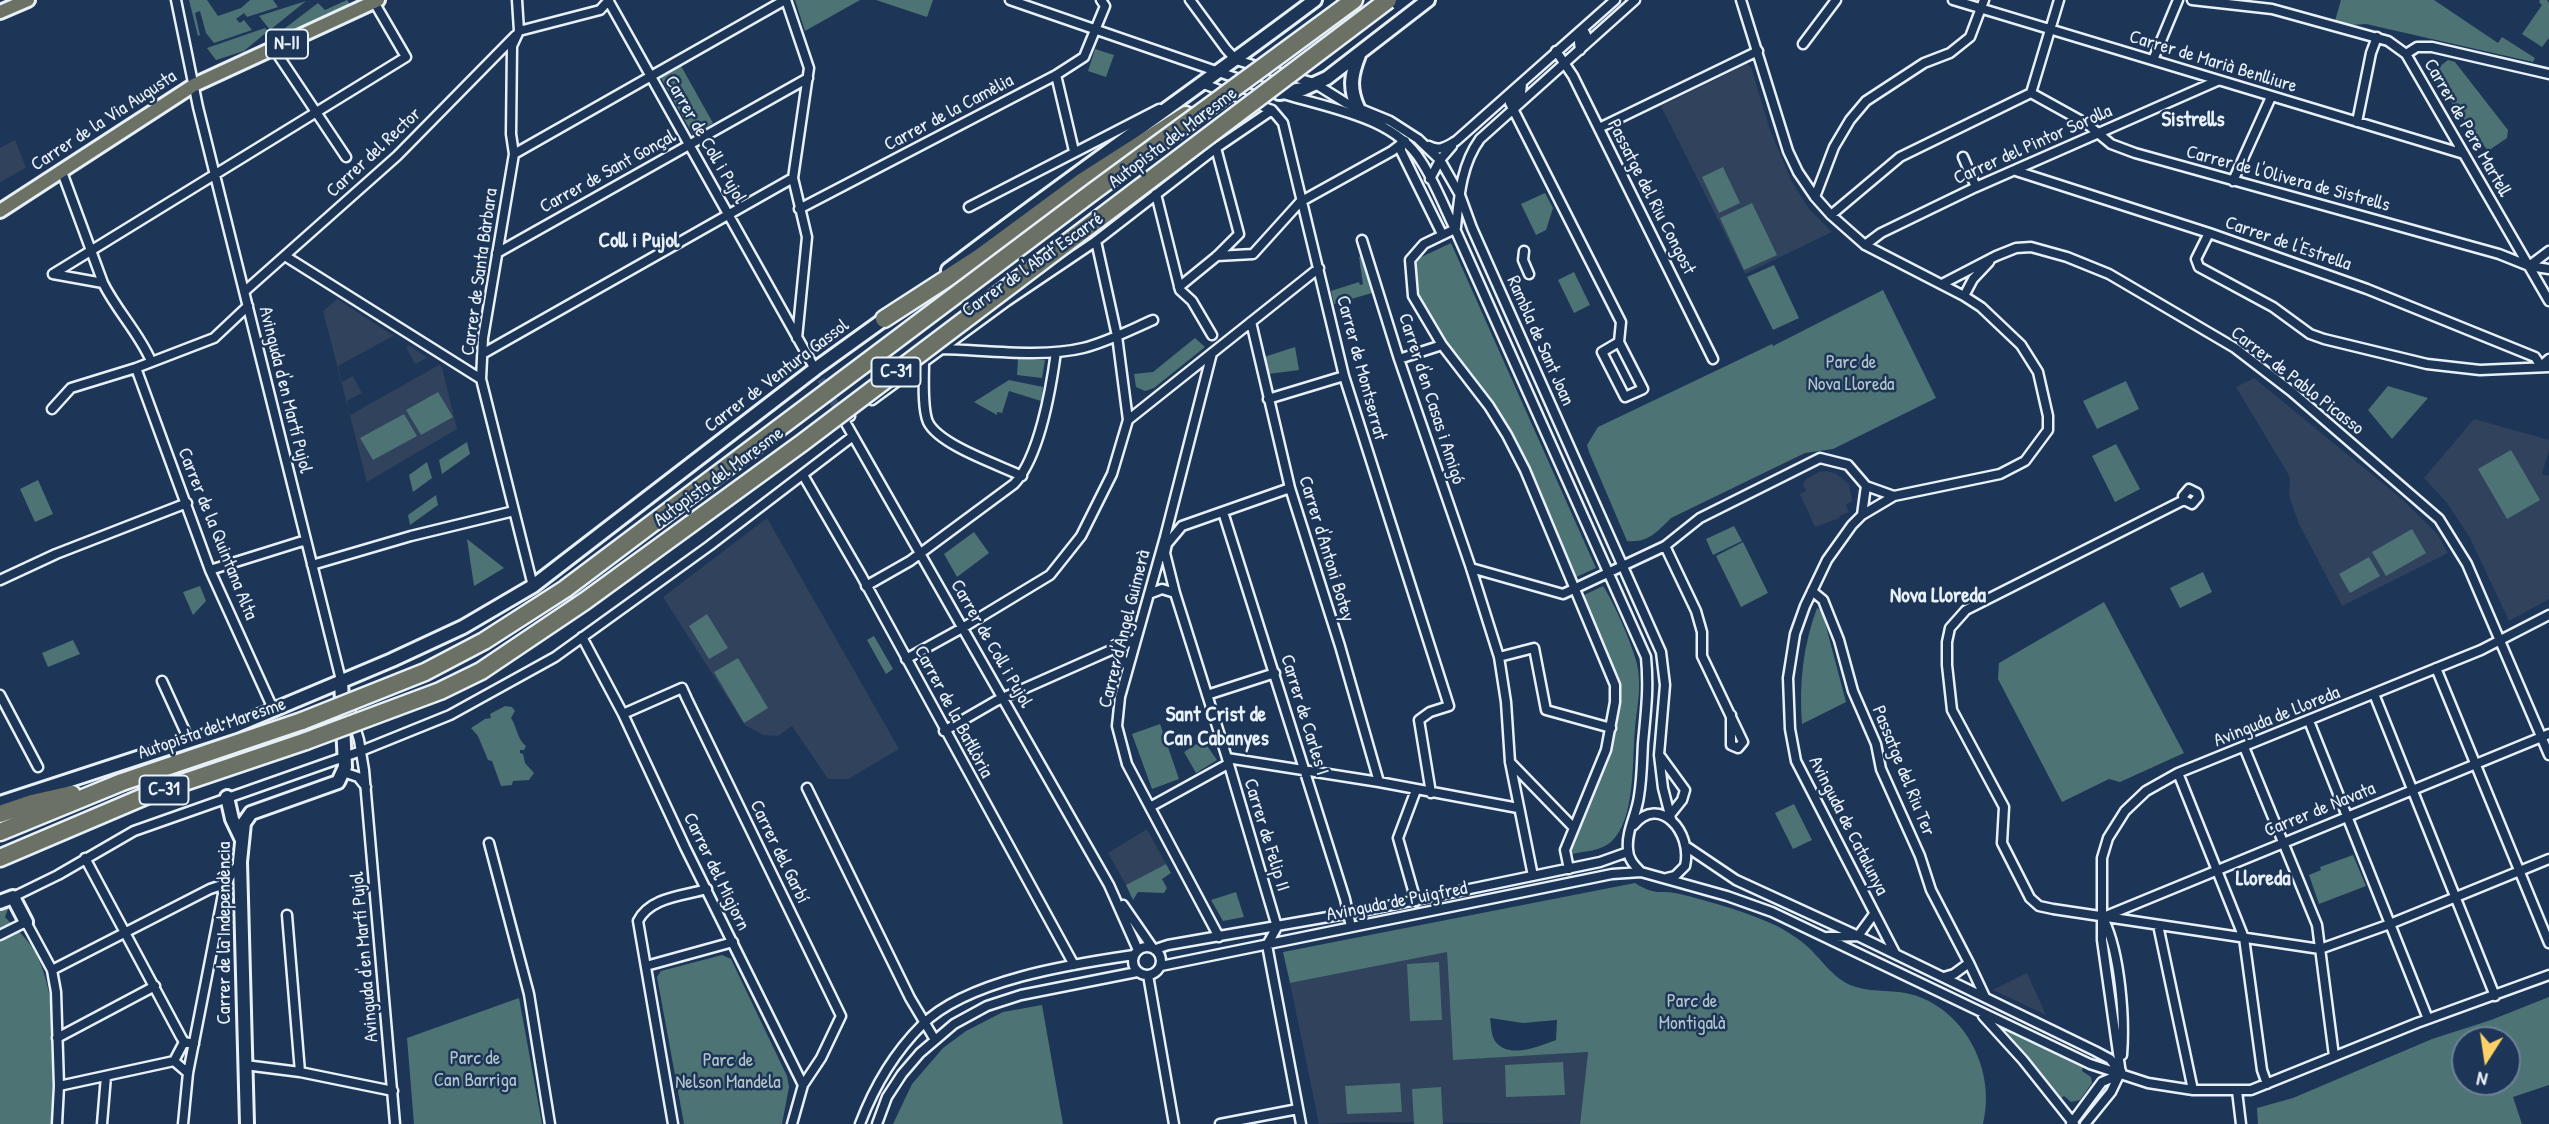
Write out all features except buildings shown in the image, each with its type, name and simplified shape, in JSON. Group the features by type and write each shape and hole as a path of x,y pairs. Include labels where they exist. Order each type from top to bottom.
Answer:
{"highway":[{"name":"Autopista del Maresme","path":"0,832 122,782 302,721 425,672 484,641 565,589 1094,191 1354,0"},
{"name":"Autopista del Maresme","path":"0,860 24,846 156,793 440,691 481,671 541,631 802,443 1388,0"},
{"path":"884,319 980,257 1083,180 1204,104 1225,97"},
{"path":"0,814 32,803 122,782"}],"main road":[{"path":"0,12 28,0"},
{"name":"N-II","path":"194,85 376,1"},
{"name":"Carrer de la Via Augusta","path":"0,211 194,85"}],"street":[{"name":"Avinguda d'en Martí Pujol","path":"176,0 248,306 361,751 396,1124"},
{"name":"Carrer de Santa Bàrbara","path":"517,0 519,31 513,46 511,134 514,153 483,338 481,379 533,586"},
{"path":"519,31 600,10 608,0"},
{"name":"Carrer de Coll i Pujol","path":"608,0 815,369"},
{"path":"514,153 786,0 809,68 793,178 807,237 797,338"},
{"name":"Rambla de Sant Joan","path":"1010,0 1279,93 1378,124 1388,128 1420,160 1455,229 1646,657 1649,682 1643,776 1630,830 1628,852"},
{"name":"Carrer de la Camèlia","path":"799,209 1056,75 1084,57 1105,6 1101,0"},
{"path":"1190,0 1236,60"},
{"name":"Carrer de Ventura Gassol","path":"0,803 235,726 463,627 533,586 815,369 1315,0"},
{"path":"1279,93 1303,89 1327,78 1428,0"},
{"path":"1430,179 1440,160 1456,141 1615,0"},
{"path":"1569,869 1565,850 1606,751 1615,685 1525,470 1507,435 1489,406 1442,345 1413,296 1410,260 1424,244 1455,229 1460,195 1472,151 1480,139 1635,0"},
{"name":"Avinguda de Catalunya","path":"1741,0 1787,147 1798,172 1815,197 1865,245 1964,296 1994,319 2021,345 2038,372 2048,416 2048,430 2025,461 2000,474 1894,496 1862,515 1827,559 1795,634 1788,678 1790,729 1796,761 1895,953"},
{"path":"1803,44 1836,0"},
{"name":"Carrer de Marià Benlliure","path":"1953,0 1982,4 2049,29 2463,155"},
{"path":"1831,215 1900,157 2031,93 2059,0"},
{"path":"2152,60 2178,0"},
{"name":"Carrer de Pere Martell","path":"2192,0 2272,9 2377,37 2388,41 2406,54 2549,301"},
{"path":"103,283 53,275 406,57 376,1"},
{"path":"1815,197 1834,147 1850,120 1866,101 1924,63 1950,53 1970,37 1982,4"},
{"path":"1580,50 1579,42 1586,35 1583,29"},
{"name":"Carrer del Rector","path":"245,291 397,156 519,31"},
{"path":"2357,122 2371,53 2377,37"},
{"path":"2406,54 2417,47 2432,47 2544,72"},
{"path":"274,49 346,157"},
{"name":"Passatge del Riu Congost","path":"1556,51 1565,62 1599,128 1713,359"},
{"path":"1599,128 1758,51"},
{"path":"1358,108 1351,94 1350,84 1359,54"},
{"name":"Rambla de Sant Joan","path":"1236,60 1314,83 1358,108 1390,121 1418,139 1440,160 1460,195 1472,228 1661,652 1665,685 1659,755 1663,788 1670,817 1679,827 1687,847 1736,880 1895,953 2095,1051 2109,1059 2121,1074"},
{"path":"1056,75 1074,151"},
{"name":"Carrer de Sant Gonçal","path":"497,253 808,78"},
{"name":"Carrer del Pintor Sorolla","path":"1865,245 1881,233 1976,187 2218,81"},
{"path":"1201,83 1272,110"},
{"path":"1522,83 1521,93 1510,103 1622,322 1619,342 1643,389 1625,397 1602,352 1619,342"},
{"name":"Carrer de l'Olivera de Sistrells","path":"2031,93 2087,124 2111,145 2499,254 2529,266 2549,269"},
{"path":"2232,181 2271,97"},
{"path":"969,207 1174,102"},
{"name":"Carrer de l'Abat Escarré","path":"844,420 1007,301 1096,242 1216,148 1272,110"},
{"name":"Carrer de Montserrat","path":"1272,110 1283,123 1343,376 1449,706 1430,712 1419,720 1432,793"},
{"path":"1418,139 1436,149 1456,141"},
{"path":"1217,256 1254,254 1300,202 1392,151 1403,142"},
{"path":"1403,142 1401,151 1442,234"},
{"path":"1179,287 1239,234 1216,148"},
{"path":"1963,157 1976,187"},
{"name":"Carrer de l'Estrella","path":"2016,171 2209,233 2367,289 2535,357 2545,366"},
{"path":"62,172 103,283 114,305 142,340 151,361"},
{"path":"484,353 793,178"},
{"path":"1156,194 1179,287 1192,301 1212,335"},
{"path":"2209,233 2196,259 2199,267 2273,307 2310,334 2323,339 2439,365 2480,370 2517,370 2545,366 2549,359"},
{"name":"Carrer d'en Casas i Amigó","path":"1362,240 1499,657 1506,702 1510,762 1533,876"},
{"path":"906,659 1044,581 1081,536 1112,474 1128,420 1117,336 1096,242"},
{"name":"Carrer de Pablo Picasso","path":"1942,284 2016,248 2031,247 2067,257 2109,274 2235,348 2291,391 2439,519 2467,564 2500,642 2545,736 2549,755"},
{"path":"1524,251 1523,260 1529,274"},
{"path":"2529,266 2549,251"},
{"path":"285,256 481,379"},
{"path":"1964,296 1973,279 1996,256"},
{"path":"1128,420 1319,268"},
{"path":"52,409 71,388 136,368 214,338 248,306"},
{"path":"942,349 1056,352 1082,348 1153,320"},
{"name":"Carrer d'Antoni Botey","path":"1251,322 1290,488 1379,782"},
{"path":"1399,359 1442,345"},
{"path":"866,586 920,553 1022,476 1044,415 1056,352"},
{"name":"Carrer d'Àngel Guimerà","path":"1212,353 1128,667 1118,712 1118,734 1127,764 1219,937"},
{"path":"924,362 929,424 951,442 1022,476"},
{"name":"Carrer de la Quintana Alta","path":"136,368 210,570 274,710"},
{"path":"1268,398 1343,376"},
{"name":"Carrer de Coll i Pujol","path":"844,420 1109,885 1154,948"},
{"path":"57,1124 59,1086 56,992 52,970 24,917 6,899 58,875 134,831 361,751 450,715 555,657 709,546 853,436"},
{"path":"1471,568 1563,594 1665,545 1700,518 1820,458 1848,465 1866,486 1894,496"},
{"name":"Carrer de la Batllòria","path":"803,475 1074,965"},
{"path":"1862,515 1866,486"},
{"path":"1170,515 1173,522 1182,526 1290,488"},
{"path":"2184,500 1966,610 1950,628 1947,665 1952,710 2004,807 2002,843 2030,898 2039,905 2053,909 2320,949 2390,924 2549,859"},
{"path":"0,580 56,554 187,503"},
{"path":"312,565 411,536 514,511"},
{"name":"Carrer de Carles I","path":"1223,512 1275,673 1351,927"},
{"name":"Carrer de Felip II","path":"1182,526 1167,544 1165,553 1174,593 1277,927"},
{"path":"210,570 306,540"},
{"path":"1665,545 1696,611 1702,632 1702,656 1731,715"},
{"path":"1149,594 1162,589 1174,593"},
{"name":"Passatge del Riu Ter","path":"1812,591 1823,600 1839,640 1853,691 1877,744 1881,769 1920,856 1931,890 1985,998"},
{"name":"Avinguda de Lloreda","path":"2121,1074 2102,940 2102,858 2108,838 2125,811 2146,790 2178,772 2500,642 2549,615"},
{"name":"Carrer del Migjorn","path":"582,637 803,1085"},
{"path":"944,731 1004,698 1136,639"},
{"path":"1115,648 1128,667"},
{"path":"1499,657 1534,648 1546,710 1611,728"},
{"path":"2436,668 2549,943"},
{"path":"1207,695 1275,673"},
{"path":"341,680 343,772 358,777 366,787"},
{"path":"162,681 188,740"},
{"name":"Carrer del Garbí","path":"622,714 682,688 841,1016 821,1058 803,1085"},
{"path":"2374,694 2495,996"},
{"path":"0,695 38,767"},
{"path":"2309,721 2428,1019"},
{"name":"Carrer de Navata","path":"2103,917 2283,841 2545,736"},
{"path":"2244,747 2317,925 2334,1056"},
{"path":"1630,830 1643,817 1657,814 1670,817 1682,800 1685,790 1659,755"},
{"path":"1150,807 1227,761 1379,782 1518,808"},
{"path":"1510,762 1573,827"},
{"name":"Carrer de la Independència","path":"247,1124 240,862 244,823 251,813 338,782 343,772"},
{"path":"2178,772 2244,938 2262,1070 2267,1084"},
{"path":"807,788 923,1023 936,1040"},
{"path":"1416,790 1398,838 1416,901"},
{"path":"227,797 234,826 242,840"},
{"path":"489,843 528,994 550,1124"},
{"path":"1664,879 1675,876 1685,866 1687,847"},
{"path":"1628,852 1632,863 1641,872"},
{"name":"Avinguda de Puigfred","path":"1154,948 1416,901 1569,869 1628,852"},
{"path":"85,859 184,1041 194,1044"},
{"path":"184,1124 188,1073 225,884 240,862"},
{"name":"Rambla de Sant Joan","path":"1641,872 1727,896 1772,912 2090,1064 2148,1083 2193,1090 2251,1090 2428,1019 2549,975"},
{"name":"Avinguda de Puigfred","path":"1161,966 1612,874 1641,872"},
{"path":"52,970 210,889 225,884"},
{"name":"Carrer de Coll i Pujol","path":"1109,885 1136,952"},
{"path":"673,1124 638,921 643,911 651,904 707,889"},
{"name":"Avinguda de Catalunya","path":"1858,936 1874,914"},
{"path":"287,915 300,1072"},
{"path":"0,935 24,917"},
{"path":"2158,925 2193,1090"},
{"path":"1277,927 1267,945 1301,1124"},
{"name":"Carrer de Coll i Pujol","path":"1143,932 1168,945"},
{"name":"Rambla de Sant Joan","path":"1825,938 1858,936"},
{"path":"646,966 733,942"},
{"path":"860,1124 881,1078 923,1023 946,1007 1005,980 1136,952 1146,946 1154,948 1161,957 1161,966 1148,975 1138,972 1021,995 987,1006 954,1024 902,1074 887,1097 877,1124"},
{"path":"1136,952 1133,964 1138,972"},
{"path":"1944,977 1969,963"},
{"path":"1148,975 1173,1121"},
{"path":"57,1038 155,986"},
{"path":"1978,1011 2023,1060 2072,1124 2102,1082 2121,1074"},
{"path":"174,1061 184,1041"},
{"path":"174,1061 188,1073"},
{"path":"59,1086 174,1061"},
{"path":"245,1065 300,1072 393,1091"},
{"path":"2085,1124 2111,1092 2121,1074"},
{"path":"102,1124 106,1076"},
{"path":"792,1124 803,1085"},
{"path":"2237,1091 2241,1124"},
{"path":"1220,1124 1298,1109"}],"shaded area":[{"path":"1747,64 1751,67 1770,130 1792,182 1810,210 1832,232 1745,274 1661,106"},
{"path":"15,140 26,168 0,182 0,148"},
{"path":"337,299 438,364 427,358 415,364 406,347 408,345 393,336 338,366 342,382 353,376 362,393 347,401 350,415 439,365 442,367 457,429 367,482 323,311"},
{"path":"2254,378 2402,499 2438,535 2448,553 2342,606 2299,524 2289,496 2290,479 2287,472 2236,387"},
{"path":"2474,419 2549,440 2542,474 2549,476 2549,599 2509,621 2470,538 2447,503 2424,478"},
{"path":"1826,471 1835,473 1849,484 1852,501 1846,505 1849,512 1815,527 1800,494 1806,491 1803,485 1806,479"},
{"path":"767,518 899,749 848,779 828,779 792,726 778,736 763,735 745,725 663,597"},
{"path":"1147,829 1166,864 1126,885 1108,853"},
{"path":"1447,951 1453,1059 1588,1052 1580,1124 1319,1124 1290,983"},
{"path":"2027,973 2046,1015 1993,990"}],"green space":[{"path":"189,0 207,0 218,16 241,8 250,0 273,0 278,7 247,17 244,13 236,19 240,23 244,20 252,30 214,43 206,33 200,11 195,13 200,35 198,36"},
{"path":"347,0 352,7 280,41 276,35 318,3 325,10"},
{"path":"795,0 860,0 805,31"},
{"path":"876,0 933,0 927,17"},
{"path":"2341,0 2434,0 2498,43 2502,37 2535,58 2533,62 2366,24 2352,25 2335,21"},
{"path":"2540,0 2547,0 2549,3 2549,38 2542,47 2522,34 2542,5"},
{"path":"306,1 270,30 259,16"},
{"path":"265,28 268,31 244,51 216,60 207,48"},
{"path":"1095,49 1114,55 1106,77 1088,71"},
{"path":"2448,60 2455,62 2508,130 2507,138 2488,151 2430,74"},
{"path":"681,66 713,123 693,135 661,78"},
{"path":"1723,167 1740,203 1719,213 1702,177"},
{"path":"1545,193 1553,208 1546,230 1536,235 1521,204"},
{"path":"1752,203 1777,255 1744,270 1720,218"},
{"path":"1451,243 1596,568 1574,578 1528,469 1442,338 1417,294 1415,260"},
{"path":"1361,256 1372,293 1334,304 1331,291 1359,282 1360,285 1363,284"},
{"path":"1774,265 1799,318 1773,330 1747,277"},
{"path":"1574,272 1590,305 1574,313 1558,280"},
{"name":"Parc de Nova Lloreda","path":"1883,290 1936,398 1833,449 1805,453 1671,518 1646,538 1627,541 1587,445 1598,427 1772,344 1773,346"},
{"path":"1195,338 1205,347 1154,388 1145,391 1136,387 1134,374 1153,372"},
{"path":"1295,347 1299,370 1268,374 1264,357"},
{"path":"1018,359 1045,360 1042,378 1017,375"},
{"path":"1009,380 1043,387 1041,401 1009,391 1002,413 997,412 997,415 974,402"},
{"path":"2126,381 2139,409 2097,429 2083,401"},
{"path":"2388,386 2428,398 2392,439 2368,410"},
{"path":"438,392 453,417 421,435 406,410"},
{"path":"404,414 417,436 373,460 360,438"},
{"path":"467,442 470,454 442,474 439,460"},
{"path":"2116,444 2140,489 2115,502 2092,456"},
{"path":"2511,450 2540,500 2507,519 2478,469"},
{"path":"427,462 432,478 413,492 409,475"},
{"path":"38,480 53,514 35,522 20,489"},
{"path":"436,495 438,505 410,525 408,515"},
{"path":"1734,526 1742,541 1713,555 1706,539"},
{"path":"2412,529 2426,553 2386,576 2372,552"},
{"path":"974,532 989,553 957,577 944,554"},
{"path":"467,539 504,568 474,586"},
{"path":"1743,542 1768,593 1741,607 1716,556"},
{"path":"2369,557 2380,576 2350,593 2339,574"},
{"path":"2203,572 2212,592 2180,608 2170,588"},
{"path":"200,586 206,601 193,615 183,592"},
{"path":"1603,586 1627,635 1638,672 1639,696 1631,787 1625,818 1612,841 1598,849 1572,854 1571,841 1609,757 1621,699 1617,697 1619,684 1582,596"},
{"path":"2104,602 2184,753 2120,782 2109,779 2062,802 1998,679 1999,663"},
{"path":"1817,608 1822,611 1846,702 1802,724 1803,665"},
{"path":"707,614 728,648 709,659 689,626"},
{"path":"874,636 893,669 886,674 867,640"},
{"path":"73,640 80,654 48,667 42,653"},
{"path":"738,658 768,708 744,723 714,672"},
{"path":"505,706 512,707 515,711 511,718 526,746 520,753 534,773 529,780 513,781 512,785 501,786 492,761 488,760 478,736 471,728 491,718 490,714"},
{"path":"1160,724 1179,779 1152,789 1132,734"},
{"path":"1203,740 1217,760 1196,773 1184,752"},
{"path":"1794,804 1812,840 1793,849 1775,813"},
{"path":"2353,855 2366,886 2319,904 2309,875 2321,870 2320,867"},
{"path":"1166,864 1171,873 1162,879 1167,888 1164,893 1138,892 1133,900 1126,885"},
{"name":"Parc de Montigalà","path":"1635,883 1654,891 1680,894 1754,916 1777,926 1793,935 1849,984 1863,989 1914,995 1933,1003 1949,1015 1963,1030 1981,1065 1986,1104 1983,1124 1580,1124 1588,1052 1453,1060 1447,952 1290,983 1283,952","holes":["1490,1018 1523,1023 1557,1020 1556,1040 1524,1050 1508,1050 1495,1041"]},
{"path":"1236,892 1244,917 1223,921 1211,900"},
{"path":"10,904 5,917 36,954 49,993 53,1037 52,1124 0,1124 0,908"},
{"name":"Parc de Nelson Mandela","path":"722,955 731,959 787,1076 789,1087 782,1124 684,1124 657,977 661,971"},
{"path":"1439,962 1442,1020 1410,1021 1407,964"},
{"path":"2549,997 2549,1085 2521,1094 2521,1026 2472,1026"},
{"name":"Parc de Can Barriga","path":"519,998 542,1124 414,1124 407,1038"},
{"path":"1042,1005 1063,1124 893,1124 912,1084 943,1048 966,1031 1003,1012"},
{"path":"2004,1029 2083,1067 2082,1071 2091,1077 2092,1083 2080,1100 2071,1102 2064,1096 2061,1098"},
{"path":"2451,1033 2451,1096 2516,1096 2513,1097 2522,1124 2258,1124 2257,1108 2293,1098"},
{"path":"1563,1062 1565,1095 1506,1097 1505,1065"},
{"path":"1400,1083 1402,1112 1347,1114 1345,1086"},
{"path":"1441,1087 1443,1124 1414,1124 1412,1089"}],"tunnel":[{"path":"815,369 841,415"}],"district":[{"name":"Sistrells","path":"2193,120"},
{"name":"Coll i Pujol","path":"639,241"},
{"name":"Nova Lloreda","path":"1938,596"},
{"name":"Sant Crist de Can Cabanyes","path":"1216,727"},
{"name":"Lloreda","path":"2263,879"}]}
